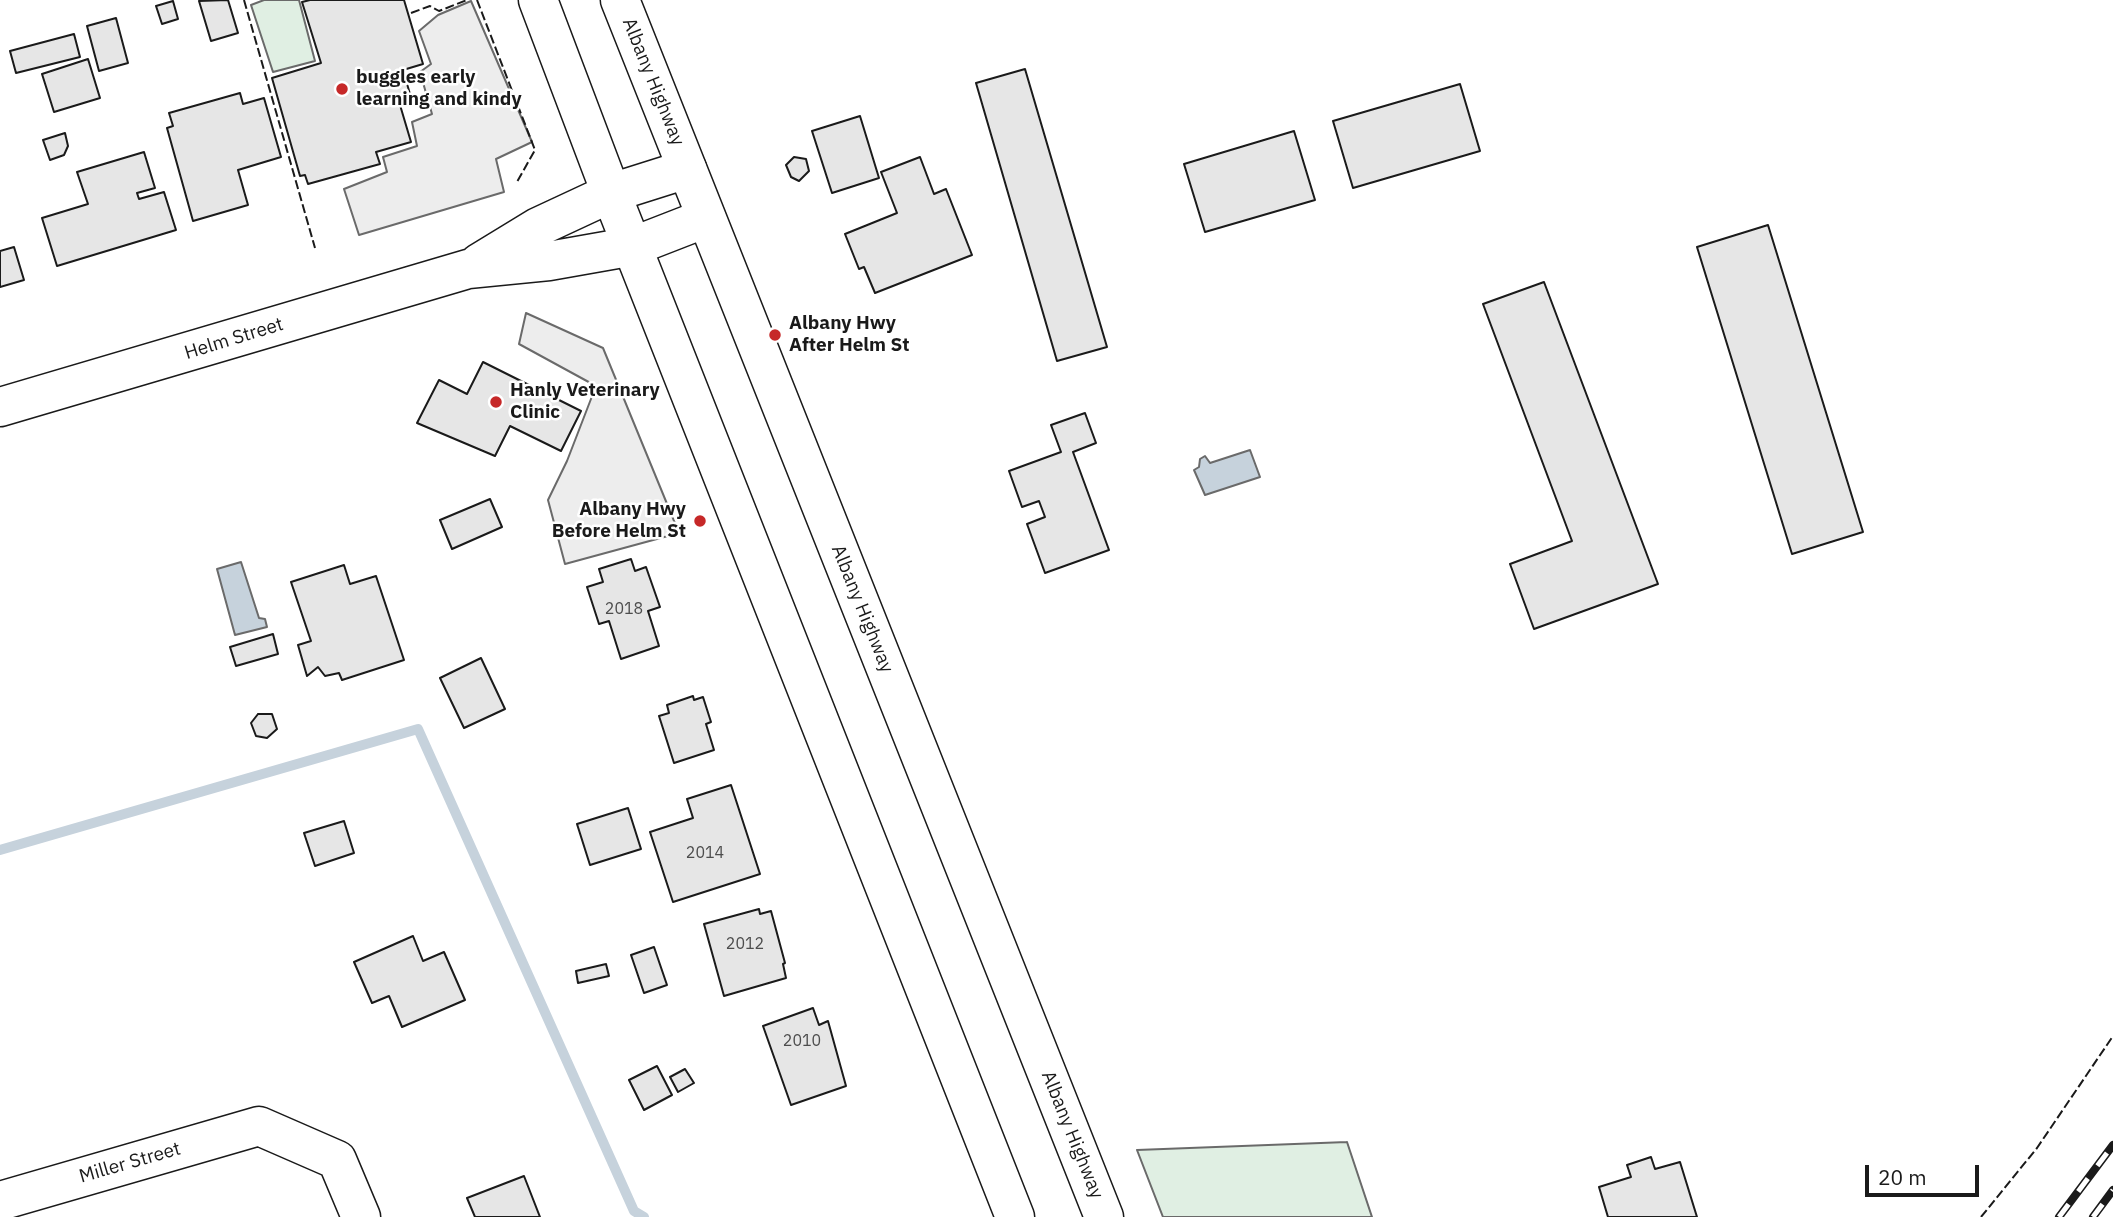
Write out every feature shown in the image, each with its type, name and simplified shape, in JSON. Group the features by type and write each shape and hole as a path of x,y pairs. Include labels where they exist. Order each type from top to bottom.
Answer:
{"main road":[{"path":"538,0 611,193 1015,1217"},
{"name":"Albany Highway","path":"620,0 1104,1217"},
{"name":"Helm Street","path":"468,269 538,228 611,193 687,169"},
{"name":"Helm Street","path":"0,407 468,269 549,261 634,246 706,218"},
{"name":"Miller Street","path":"0,1201 259,1126 337,1160 361,1217"}],"green space":[{"path":"264,0 299,0 315,61 273,72 251,5"},
{"path":"1347,1142 1372,1217 1163,1217 1137,1150"}],"shaded area":[{"path":"471,1 532,142 496,159 504,192 359,235 344,189 387,172 383,157 417,146 412,122 432,114 420,72 431,64 419,31 438,15"},
{"path":"526,313 603,348 679,533 565,564 548,500 567,461 596,386 519,344"},
{"path":"1250,450 1260,477 1205,495 1194,470 1199,467 1200,459 1205,456 1210,463"},
{"path":"241,562 259,618 265,619 267,627 235,635 217,569"}],"building":[{"path":"228,0 238,33 211,41 199,1"},
{"name":"buggles early learning and kindy","path":"404,0 423,64 403,70 412,101 400,105 411,142 376,152 380,164 308,184 305,175 300,176 272,78 321,63 302,2"},
{"path":"173,1 178,19 162,24 156,6"},
{"path":"116,18 128,63 99,71 87,26"},
{"path":"74,34 80,57 16,73 10,51"},
{"path":"88,59 100,98 54,112 42,74"},
{"path":"1025,69 1107,347 1057,361 976,83"},
{"path":"1460,84 1480,151 1353,188 1333,121"},
{"path":"240,93 243,104 264,98 281,157 238,170 248,205 193,221 167,128 173,126 169,113"},
{"path":"860,116 879,178 832,193 812,131"},
{"path":"1294,131 1315,200 1205,232 1184,164"},
{"path":"65,133 68,146 64,155 50,160 43,140"},
{"path":"144,152 155,188 137,193 139,199 164,192 176,230 57,266 42,218 88,204 77,172"},
{"path":"794,157 806,159 809,171 799,181 791,177 786,165"},
{"path":"920,157 934,194 946,189 972,255 875,293 864,267 859,269 845,234 897,213 881,172"},
{"path":"1768,225 1863,532 1792,554 1697,247"},
{"path":"14,247 24,280 0,287 0,251"},
{"path":"1544,282 1658,584 1534,629 1510,564 1572,541 1483,304"},
{"name":"Hanly Veterinary Clinic","path":"483,362 581,411 561,451 510,426 495,456 417,423 439,380 467,394"},
{"path":"1085,413 1096,443 1073,452 1109,550 1045,573 1027,524 1045,517 1039,501 1022,507 1009,471 1061,452 1051,425"},
{"path":"490,499 502,527 452,549 440,520"},
{"path":"631,559 635,571 646,567 660,607 648,611 659,646 621,659 609,621 599,624 587,587 603,582 599,569"},
{"path":"344,565 350,584 376,576 404,660 342,680 339,673 325,676 318,667 307,676 298,645 311,641 291,582"},
{"path":"273,634 278,654 236,666 230,647"},
{"path":"481,658 505,709 464,728 440,678"},
{"path":"693,696 694,700 703,697 711,722 706,724 714,750 674,763 659,716 669,713 667,705"},
{"path":"258,714 272,714 277,729 267,738 256,736 251,723"},
{"path":"731,785 760,874 673,902 650,832 693,818 687,799"},
{"path":"628,808 641,849 590,865 577,824"},
{"path":"344,821 354,853 315,866 304,833"},
{"path":"759,909 760,914 771,911 785,963 786,978 724,996 704,924"},
{"path":"413,936 423,961 444,952 465,1000 402,1027 389,996 372,1003 354,962"},
{"path":"654,947 667,985 644,993 631,955"},
{"path":"606,964 609,976 578,983 576,971"},
{"path":"813,1008 819,1025 828,1021 846,1086 791,1105 763,1026"},
{"path":"657,1066 672,1095 644,1110 629,1080"},
{"path":"685,1069 694,1083 678,1092 670,1077"},
{"path":"1651,1157 1655,1169 1680,1162 1697,1217 1608,1217 1599,1187 1631,1177 1627,1165"},
{"path":"524,1176 540,1217 475,1217 467,1198"}],"waterway":[{"path":"0,850 418,729 634,1211 644,1217"}],"railway":[{"path":"2059,1217 2113,1145"},
{"path":"2093,1217 2113,1190"}],"fence":[{"path":"244,0 315,248"},
{"path":"411,13 430,6 439,11 467,0"},
{"path":"477,0 535,150 517,182"},
{"path":"1981,1217 2037,1148 2113,1036"}],"place":[{"name":"buggles early learning and kindy","path":"342,89"},
{"name":"Albany Hwy After Helm St","path":"775,335"},
{"name":"Hanly Veterinary Clinic","path":"496,402"},
{"name":"Albany Hwy Before Helm St","path":"700,521"}]}
